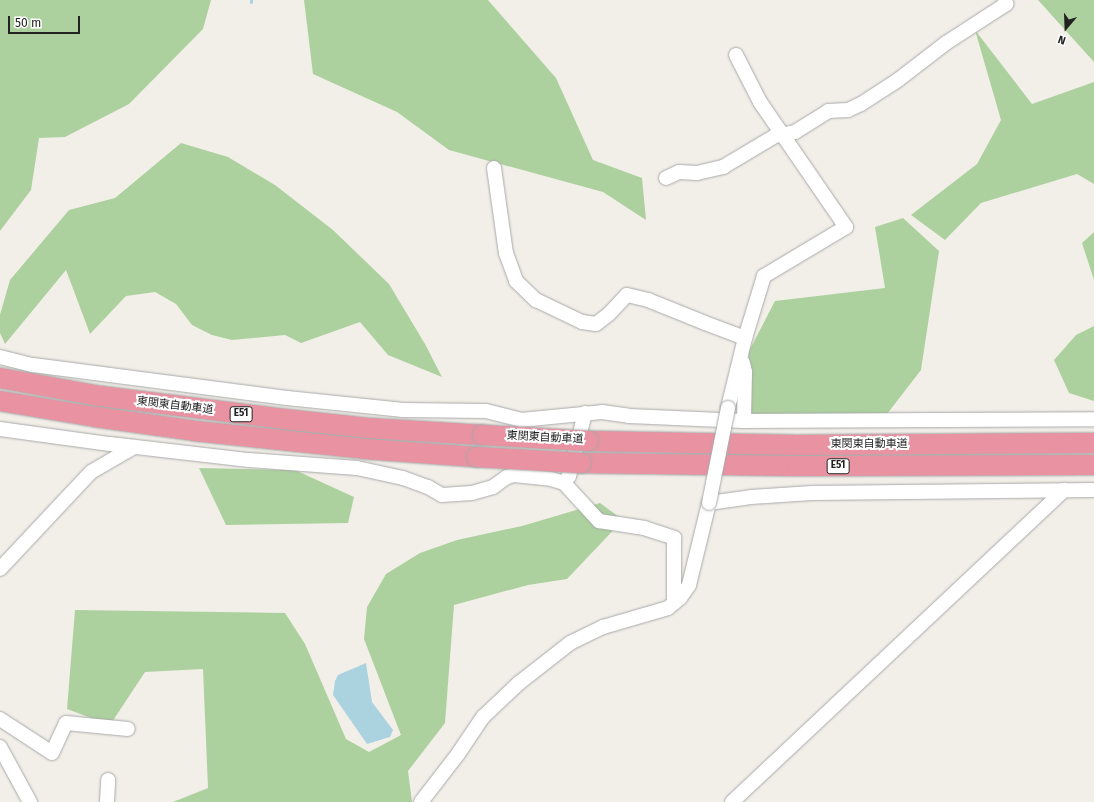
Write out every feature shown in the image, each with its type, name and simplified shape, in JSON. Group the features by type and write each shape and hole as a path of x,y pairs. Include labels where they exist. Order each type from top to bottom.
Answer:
{"highway":[{"name":"東関東自動車道","path":"0,378 100,396 241,414 368,428 483,435 588,441 796,444 1094,443"},
{"name":"東関東自動車道","path":"0,401 96,417 195,431 365,449 477,457 581,463 789,466 1094,465"}],"street":[{"path":"666,178 679,172 698,173 723,167 775,136 794,132 828,111 848,110 861,104 898,80 946,43 1006,4 1005,0"},
{"path":"420,802 458,754 483,717 519,682 570,643 603,627 668,608 689,585 709,503 728,408 745,338 764,276 846,227 784,134 760,102 736,55"},
{"path":"494,168 506,253 516,280 536,300 582,322 596,324 609,314 626,295 648,300 745,338"},
{"path":"0,356 33,365 287,398 403,410 486,411 521,420 602,412 629,416 744,421 1094,419"},
{"path":"741,357 745,372 744,421"},
{"path":"564,483 569,476 585,413"},
{"path":"0,429 134,447 249,460 357,468 402,478 446,496 472,493 493,487 507,477 514,475 529,475 564,483 599,522 644,528 674,538 674,603"},
{"path":"0,569 91,472 134,447"},
{"path":"732,802 1064,490"},
{"path":"709,503 751,497 812,493 1094,490"},
{"path":"0,719 52,753 66,723 128,729"},
{"path":"1,749 30,802"},
{"path":"107,802 108,780"}],"green space":[{"path":"0,0 211,0 203,29 129,104 65,137 39,138 31,190 0,231"},
{"path":"304,0 488,0 556,78 593,160 642,178 646,220 603,192 449,150 397,112 313,74"},
{"path":"1038,0 1094,0 1094,62"},
{"path":"975,30 1032,104 1094,82 1094,184 1077,174 981,203 945,240 911,215 977,164 1001,120"},
{"path":"181,143 228,157 275,185 333,230 389,284 425,344 442,377 388,355 360,322 301,343 285,335 232,340 212,335 192,325 176,304 155,292 126,296 90,334 66,270 5,344 0,333 0,315 10,280 69,210 115,198"},
{"path":"903,218 939,251 921,370 887,414 749,417 749,351 775,301 885,288 875,227"},
{"path":"1094,232 1094,280 1082,243"},
{"path":"1094,326 1094,401 1069,393 1054,360 1076,335"},
{"path":"199,468 295,470 354,497 348,523 226,525"},
{"path":"600,503 623,520 567,579 528,585 454,605 445,723 408,771 412,802 173,802 208,788 203,669 145,672 110,725 67,709 75,610 285,613 305,644 346,739 369,752 401,735 364,639 367,607 386,574 420,553 457,540 522,526"}],"water":[{"path":"366,663 372,702 393,730 390,737 367,744 333,695 335,681 338,675"}]}
